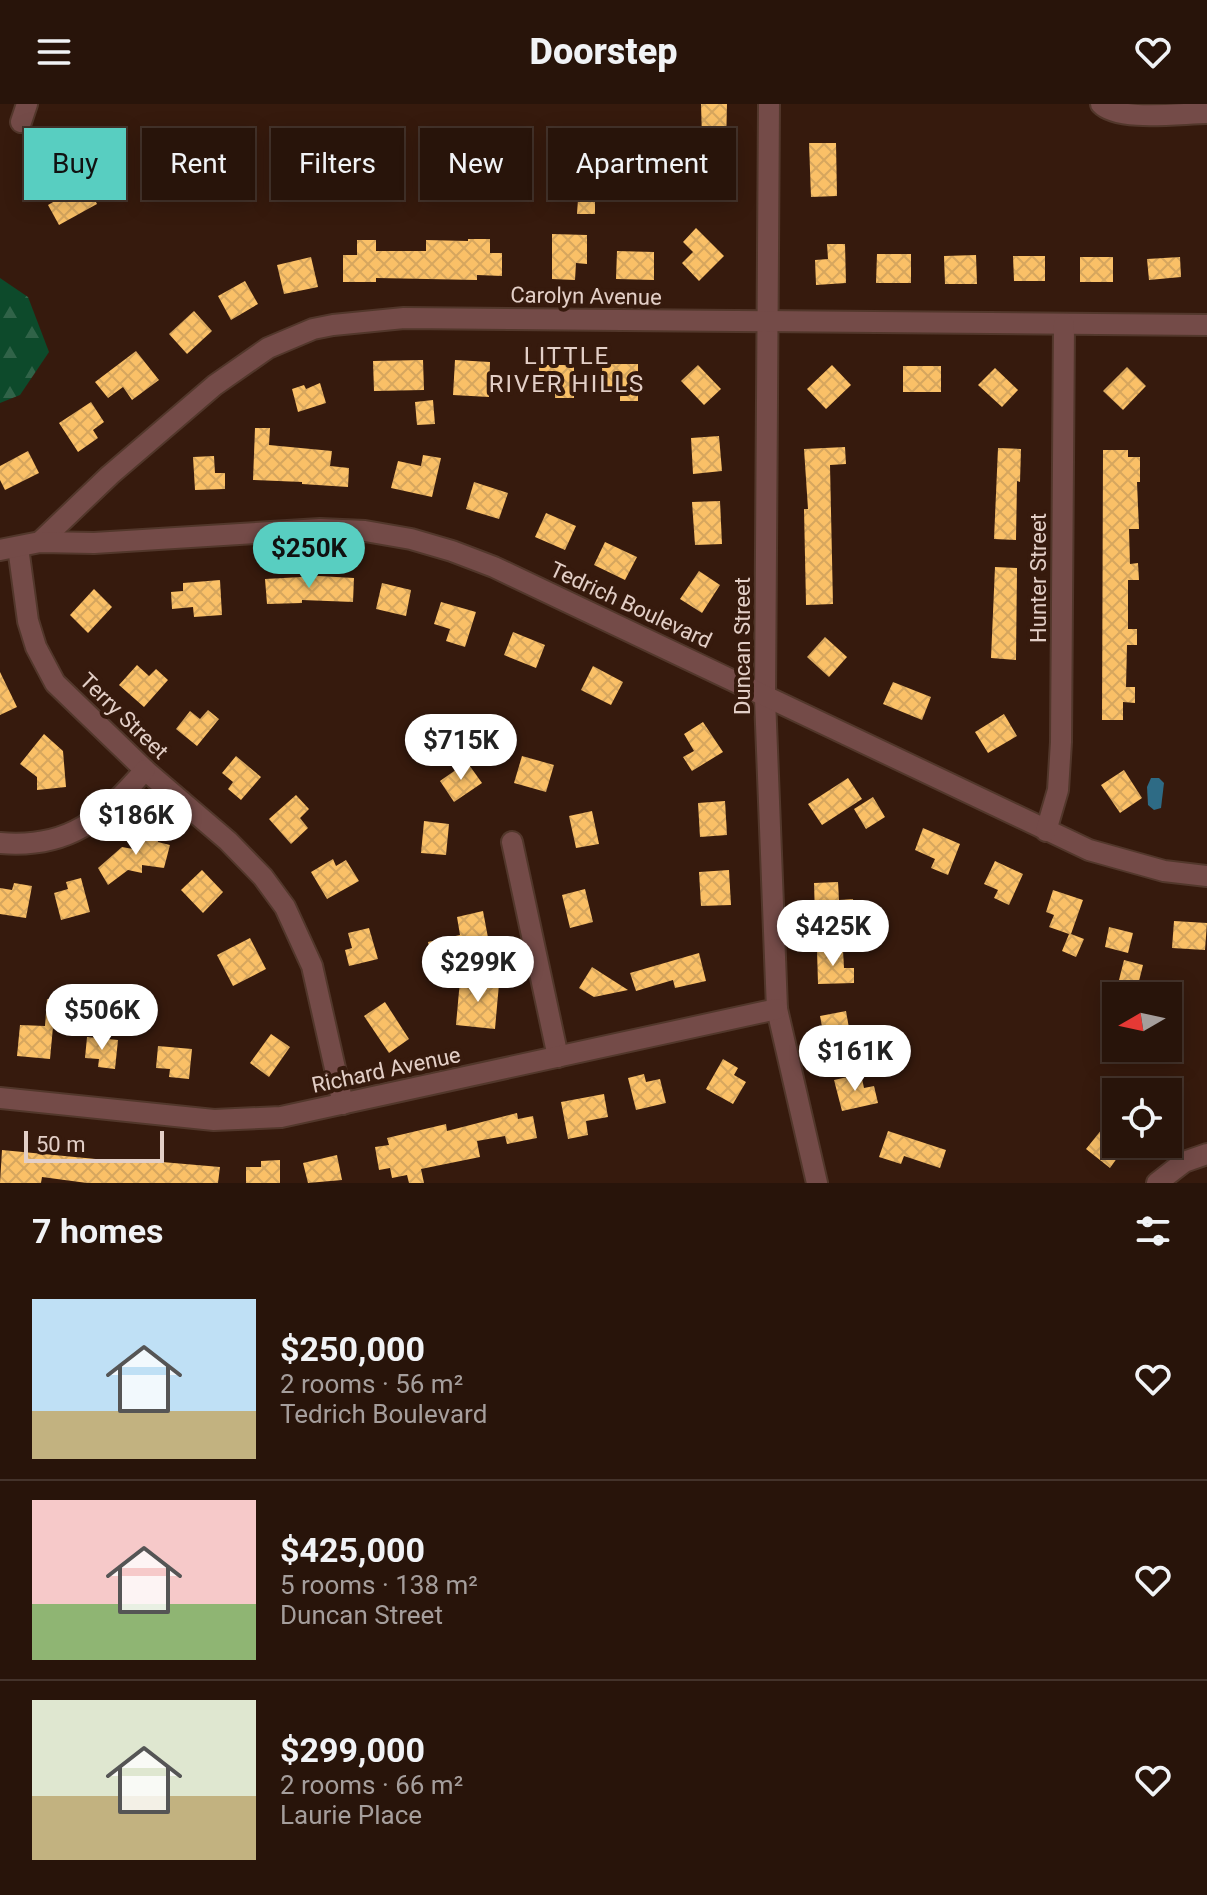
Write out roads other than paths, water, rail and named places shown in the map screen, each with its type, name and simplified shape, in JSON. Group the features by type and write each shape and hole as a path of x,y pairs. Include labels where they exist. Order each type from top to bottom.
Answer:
{"street":[{"name":"Duncan Street","path":"769,104 765,698 777,1009 817,1183"},
{"path":"1101,104 1122,114 1207,113"},
{"name":"Carolyn Avenue","path":"40,542 110,475 215,385 268,348 313,329 404,318 1207,325"},
{"name":"Hunter Street","path":"1046,831 1058,790 1061,742 1064,324"},
{"name":"Tedrich Boulevard","path":"9,548 40,542 94,543 320,529 365,531 411,539 494,567 1046,831 1129,863 1207,876"},
{"name":"Terry Street","path":"9,548 28,621 45,667 69,699 228,841 263,877 285,907 312,966 343,1104"},
{"path":"0,843 37,843 71,834 114,805 145,770"},
{"path":"512,842 558,1057"},
{"name":"Richard Avenue","path":"0,1098 214,1120 281,1117 777,1009"},
{"path":"1157,1183 1184,1162 1207,1154"}],"water":[{"path":"1151,778 1159,778 1164,783 1161,808 1154,810 1148,805 1147,787"}],"district":[{"name":"LITTLE RIVER HILLS","path":"567,370"}]}
